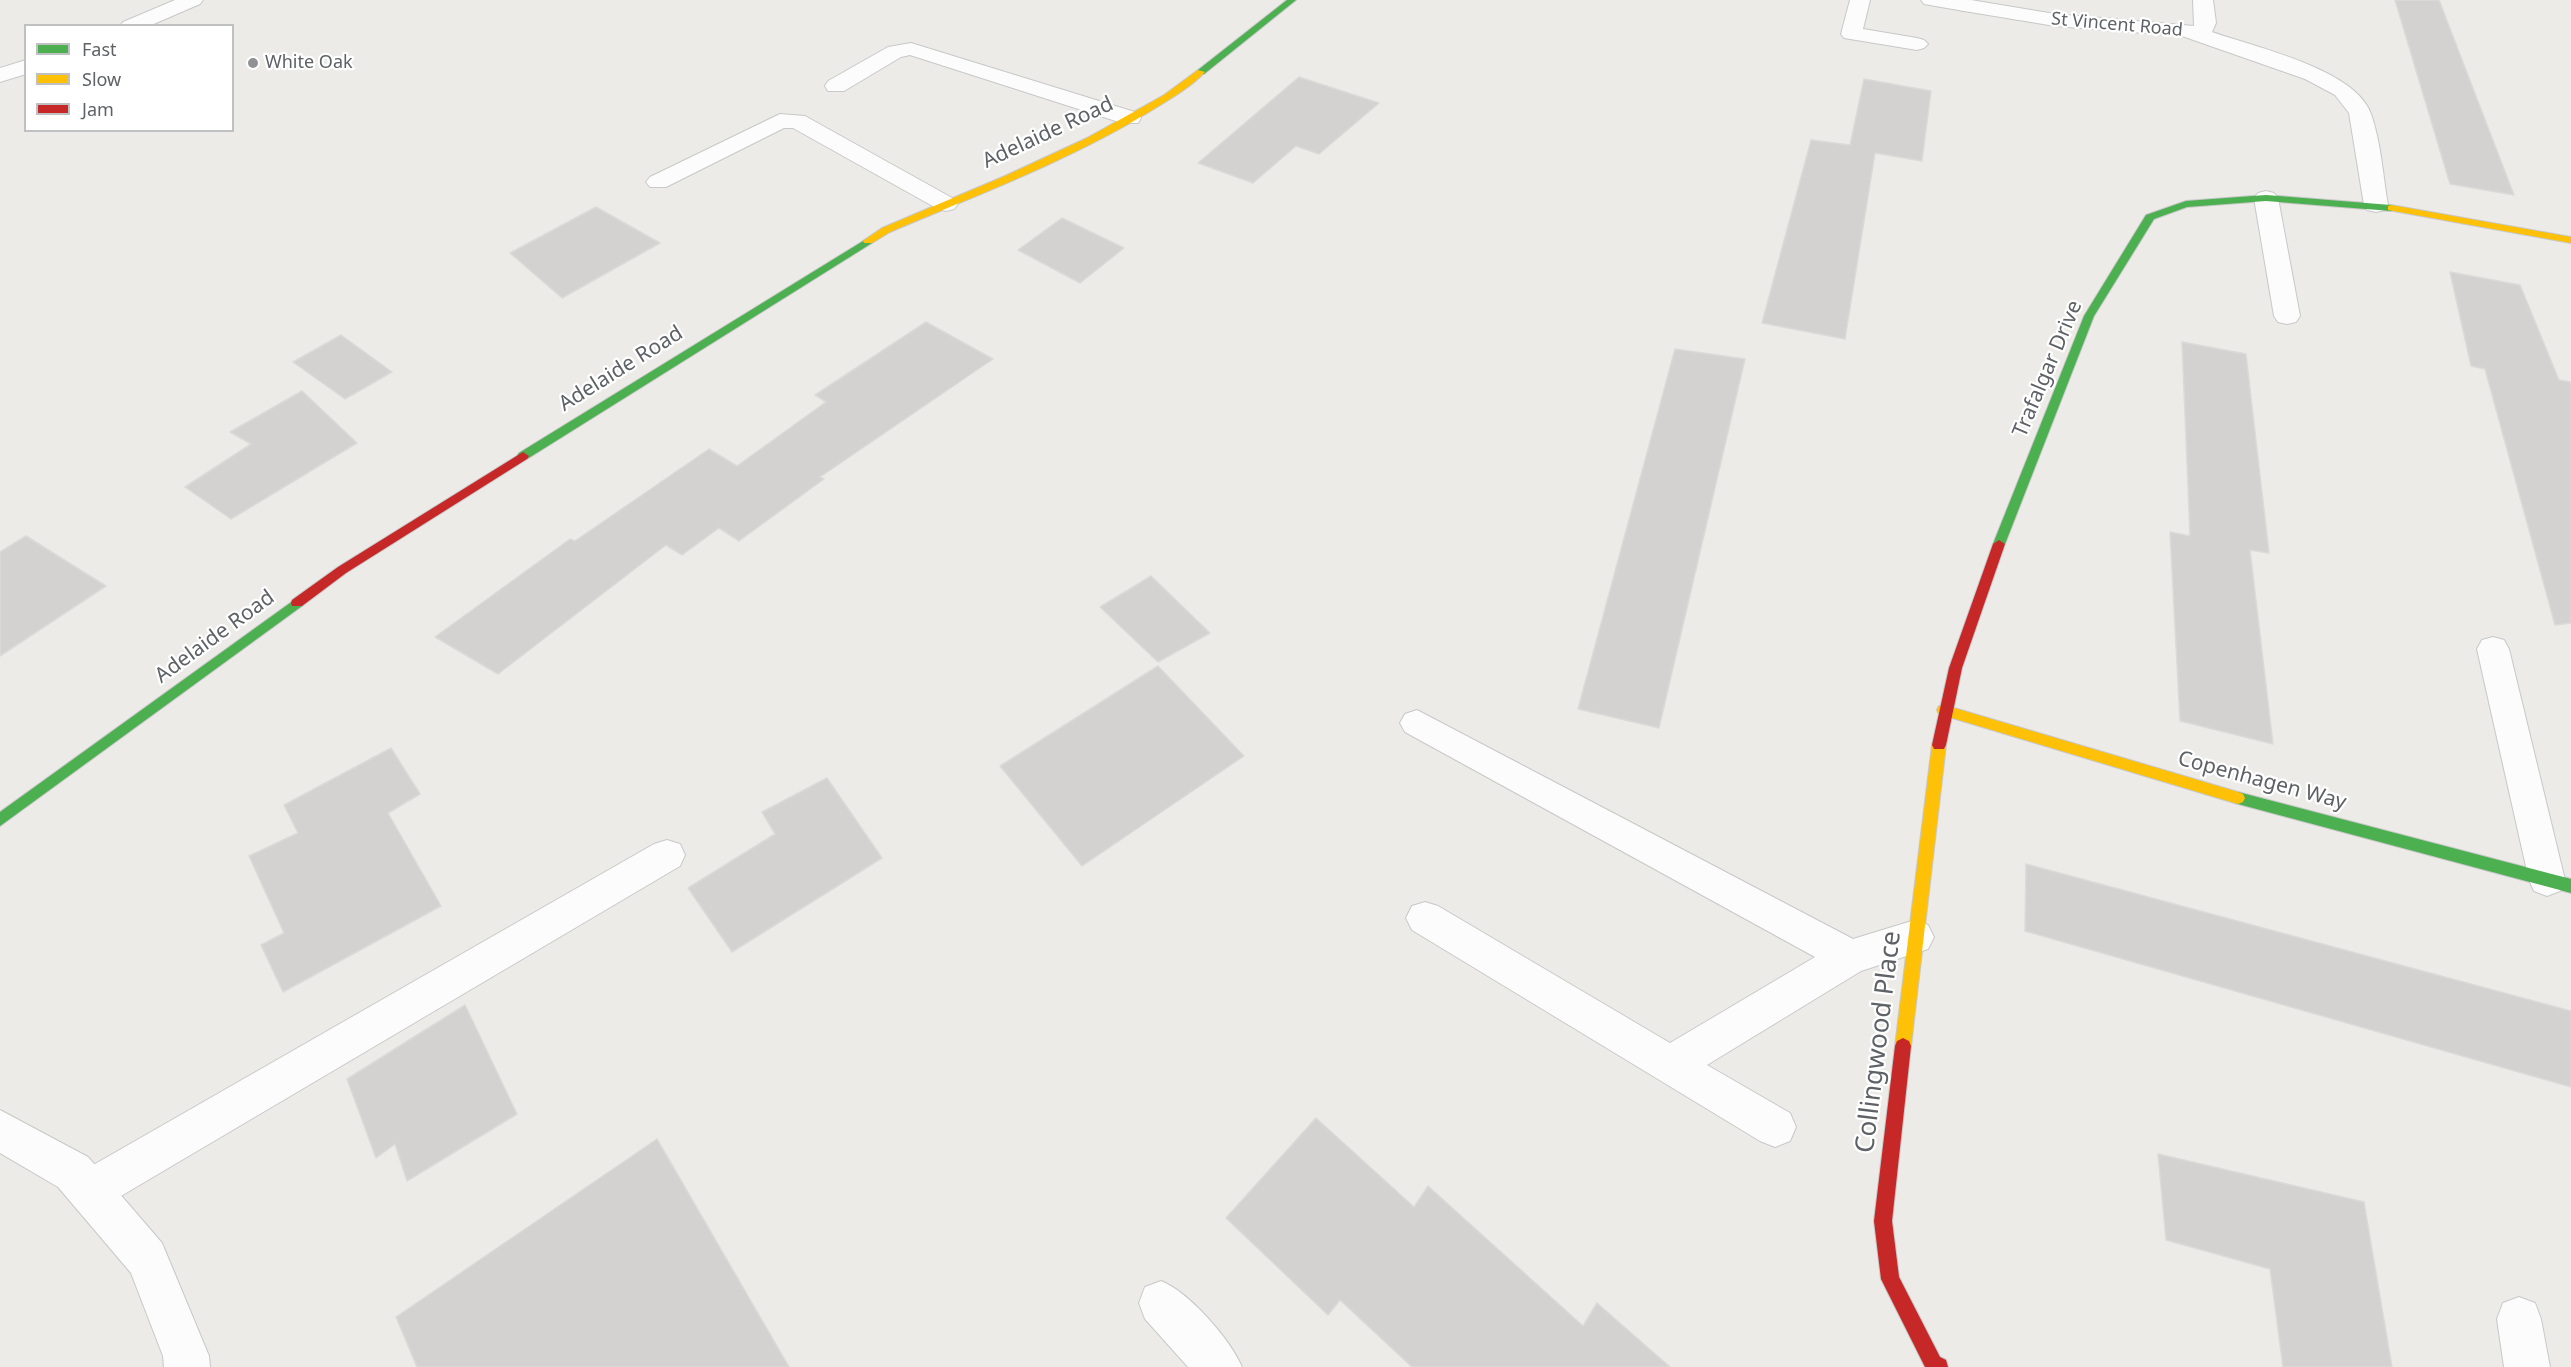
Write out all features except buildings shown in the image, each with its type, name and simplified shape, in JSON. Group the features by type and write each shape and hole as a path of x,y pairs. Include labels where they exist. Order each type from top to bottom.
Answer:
{"street":[{"path":"135,24 193,0"},
{"name":"Adelaide Road","path":"0,820 342,570 761,306 886,230 1104,134 1180,88 1292,0"},
{"path":"1860,0 1851,34 1917,44"},
{"name":"St Vincent Road","path":"1931,0 1973,4 2055,20 2150,25 2200,35 2283,62 2343,90 2360,113 2376,205"},
{"name":"St Vincent Road","path":"2200,35 2206,23 2203,0"},
{"path":"836,86 895,51 911,49 1130,118"},
{"path":"0,76 24,67"},
{"path":"658,182 780,121 797,121 945,204"},
{"path":"2266,198 2287,316"},
{"name":"Trafalgar Drive","path":"1944,710 1969,621 2088,316 2150,216 2186,204 2266,198 2376,205 2571,240"},
{"path":"2493,649 2559,883"},
{"name":"Copenhagen Way","path":"1944,710 2213,791 2559,883"},
{"name":"Collingwood Place","path":"1939,1367 1933,1364 1890,1279 1883,1221 1932,784 1944,710"},
{"path":"1417,723 1850,957"},
{"path":"89,1191 667,855"},
{"path":"1425,918 1775,1127"},
{"path":"1670,1065 1850,957 1915,938"},
{"path":"0,1130 73,1172 147,1258 186,1356 187,1367"},
{"path":"1161,1303 1219,1367"},
{"path":"2520,1319 2527,1367"}],"traffic: fast":[{"path":"1201,72 1292,0"},
{"path":"1999,544 2089,316 2150,217 2186,204 2266,198 2391,208"},
{"path":"523,456 868,241"},
{"path":"0,820 297,603"},
{"path":"2238,798 2571,886"}],"traffic: slow":[{"path":"868,241 886,230 1050,160 1090,140 1167,97 1201,72"},
{"path":"2391,208 2571,240"},
{"path":"1944,710 2238,798"},
{"path":"1903,1046 1939,745"}],"traffic: jam":[{"path":"297,603 342,570 523,456"},
{"path":"1939,745 1956,668 1999,544"},
{"path":"1903,1046 1883,1221 1890,1279 1933,1364 1939,1367"}],"place":[{"name":"White Oak","path":"253,63"}]}
